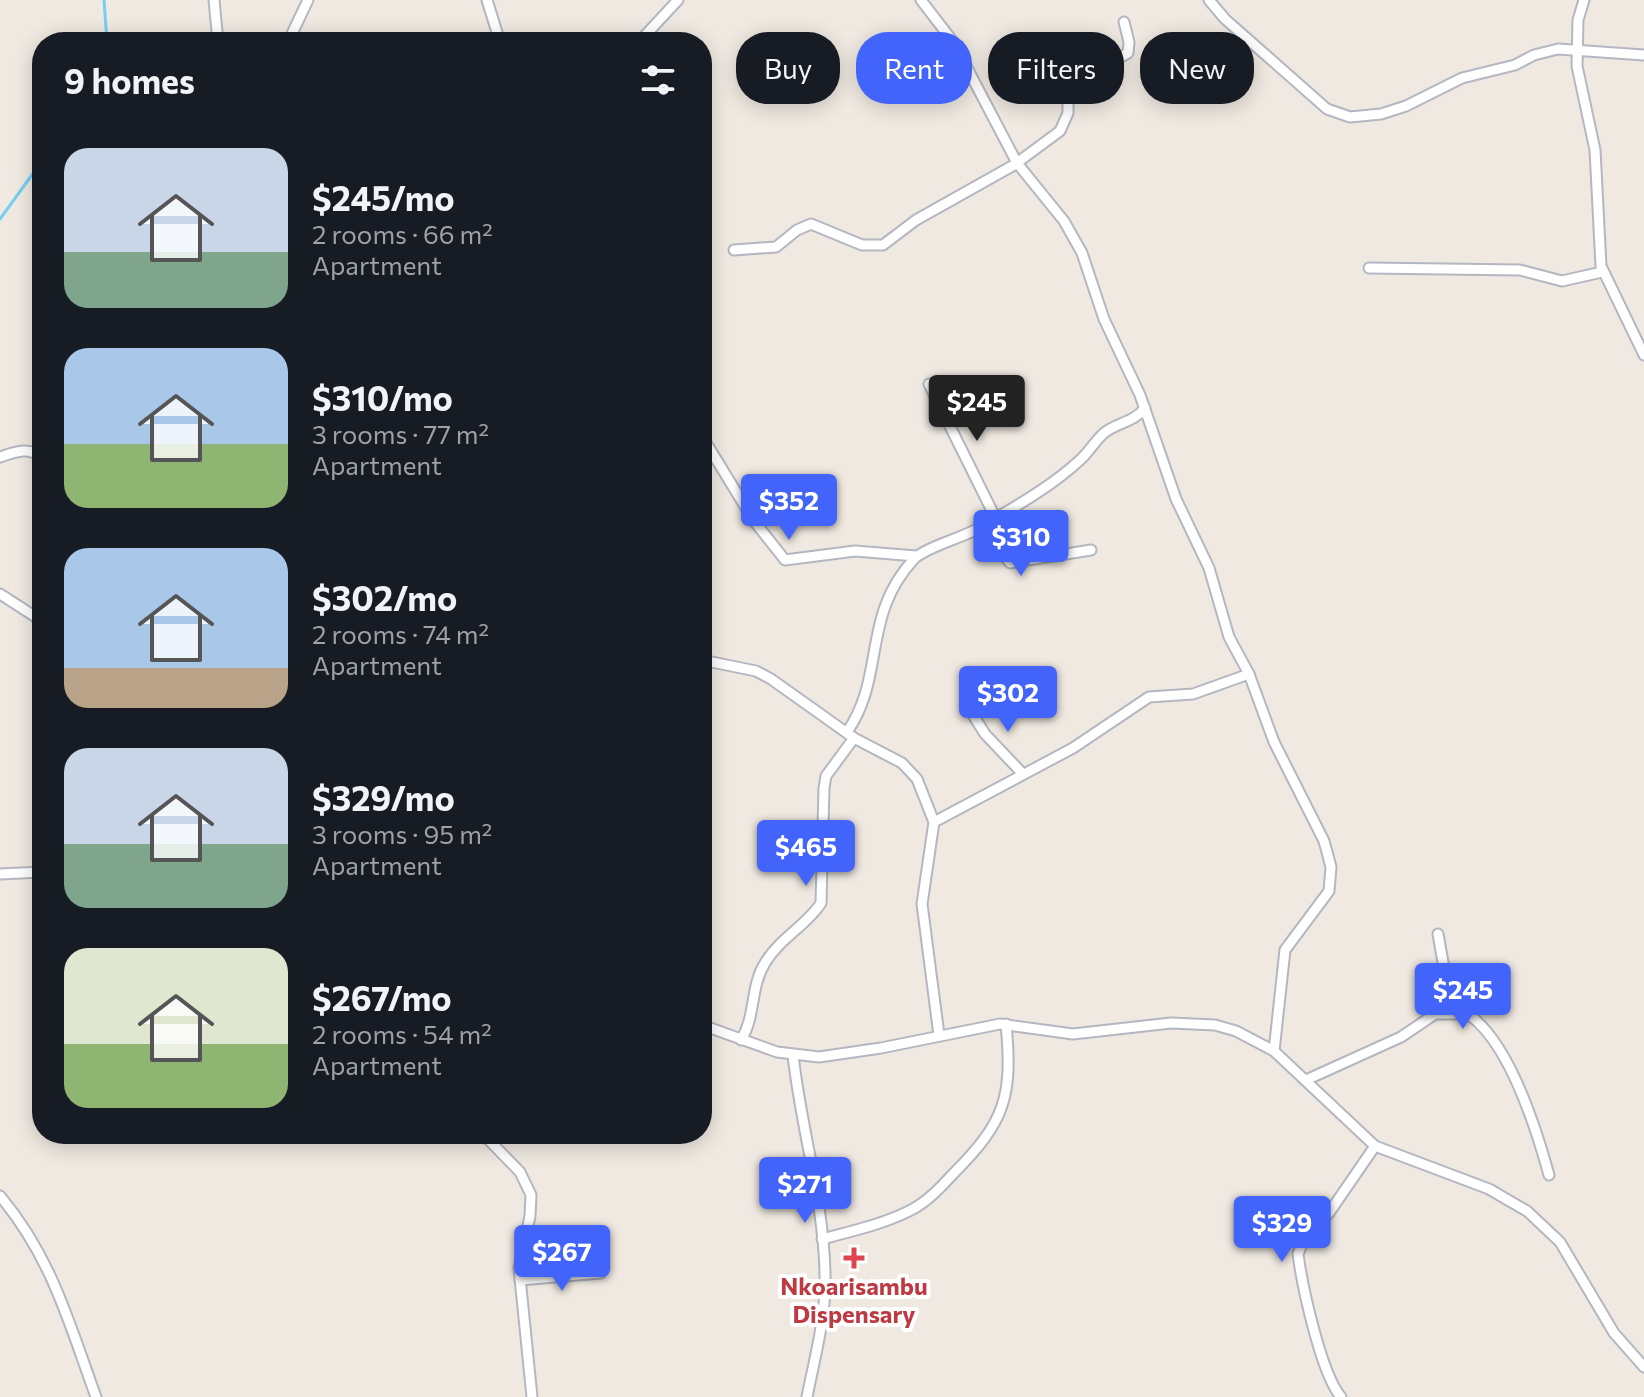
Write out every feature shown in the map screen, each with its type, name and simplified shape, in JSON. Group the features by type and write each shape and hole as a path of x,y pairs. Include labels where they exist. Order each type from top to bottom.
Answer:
{"street":[{"path":"214,0 217,32"},
{"path":"293,32 308,0"},
{"path":"487,0 497,32"},
{"path":"647,32 678,0"},
{"path":"921,0 954,43 1017,163 1064,221 1082,253 1104,319 1145,408 1176,499 1209,568 1223,623 1249,674 1274,742 1318,825 1331,867 1329,891 1285,950 1274,1051"},
{"path":"1209,0 1225,19 1327,109 1350,117 1381,114 1406,106 1462,78 1515,65 1546,52 1578,48 1644,55"},
{"path":"1584,0 1578,20 1578,77 1594,141 1602,272 1644,355"},
{"path":"734,250 776,247 797,230 811,224 862,245 883,245 916,220 1017,163 1063,128 1068,113 1068,87 1128,53 1124,22"},
{"path":"1369,268 1520,270 1562,281 1602,272"},
{"path":"929,384 995,517"},
{"path":"712,452 760,530 785,560 855,551 916,556 981,527 1079,462 1102,435 1135,419 1145,408"},
{"path":"0,457 32,451"},
{"path":"981,527 1010,563 1091,550"},
{"path":"741,1040 749,1026 754,991 766,961 821,903 826,776 851,735 865,700 880,615 889,593 916,556"},
{"path":"0,594 32,615"},
{"path":"712,662 756,671 851,735 910,770 934,822 922,904 939,1035"},
{"path":"934,822 1073,748 1149,697 1193,694 1249,674"},
{"path":"970,710 985,734 1022,773"},
{"path":"0,874 32,872"},
{"path":"1306,1080 1401,1037 1450,1002 1438,934"},
{"path":"1438,1013 1472,1016 1497,1049 1528,1106 1549,1175"},
{"path":"712,1029 793,1055 845,1055 1006,1024 1073,1034 1171,1023 1215,1025 1253,1037 1274,1051 1375,1146 1489,1189 1527,1211 1560,1242 1614,1333 1644,1367"},
{"path":"822,1239 914,1209 937,1191 985,1140 1006,1095 1009,1054 1006,1024"},
{"path":"793,1055 822,1239 823,1321 807,1397"},
{"path":"493,1144 520,1172 531,1195 530,1216 520,1257 520,1280 532,1397"},
{"path":"1341,1397 1332,1385 1325,1365 1298,1254 1304,1239 1329,1213 1375,1146"},
{"path":"0,1196 26,1230 52,1274 96,1397"},
{"path":"520,1280 601,1273"}],"waterway":[{"path":"104,0 106,32"},
{"path":"0,219 32,175"}],"place":[{"name":"Nkoarisambu Dispensary","path":"854,1258"}]}
